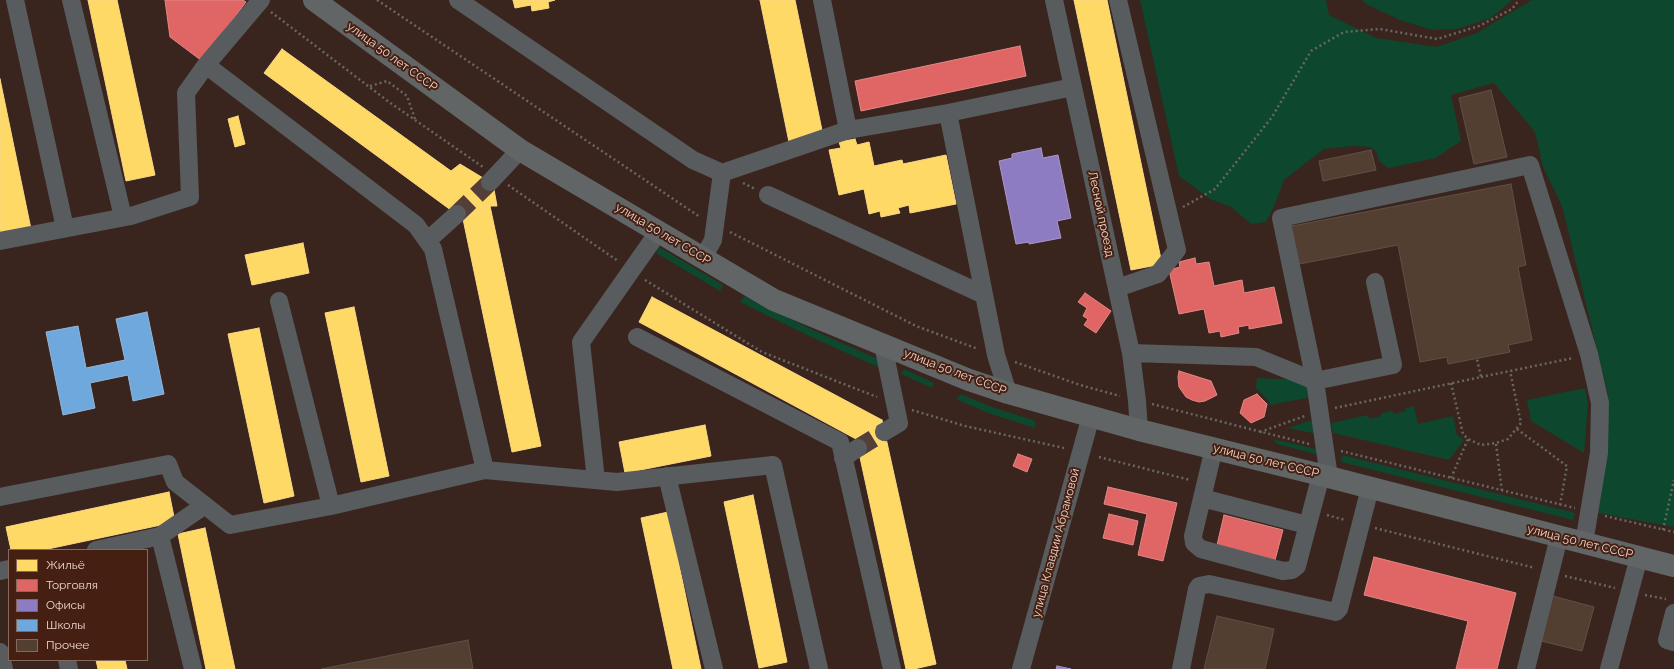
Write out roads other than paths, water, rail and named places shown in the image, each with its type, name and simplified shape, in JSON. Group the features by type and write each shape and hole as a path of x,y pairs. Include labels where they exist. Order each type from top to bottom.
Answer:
{"main road":[{"name":"улица 50 лет СССР","path":"314,0 520,150 774,300 969,380 1008,393 1139,430 1325,476 1674,566"}],"street":[{"path":"15,0 65,228"},
{"path":"71,0 123,217"},
{"path":"458,0 693,160 722,173 848,130 948,113 1073,87"},
{"path":"822,0 848,130"},
{"name":"Лесной проезд","path":"1054,0 1131,353 1138,401 1139,430"},
{"path":"1117,288 1158,274 1177,250 1118,0"},
{"path":"0,241 123,217 190,197 186,93 206,65 260,2"},
{"path":"206,65 416,225 433,249 486,470"},
{"path":"948,113 996,355 1008,393"},
{"path":"492,179 520,150"},
{"path":"1214,448 1193,536 1194,543 1201,549 1283,571 1292,570 1297,566 1308,525 1325,476 1324,447 1315,381 1282,218 1530,165 1589,354 1600,403 1598,453 1584,543"},
{"path":"703,258 714,240 722,173"},
{"path":"768,195 984,295"},
{"path":"427,241 457,214"},
{"path":"596,480 581,342 659,232"},
{"path":"1131,353 1256,358 1315,381 1393,365 1376,282"},
{"path":"279,301 331,506"},
{"path":"637,337 840,442 842,458 892,669"},
{"path":"883,345 899,423 884,432"},
{"name":"улица Клавдии Абрамовой","path":"1021,669 1091,416"},
{"path":"842,458 858,448"},
{"path":"0,497 168,464 175,482 230,525 331,506 486,470 617,482 773,465 819,669"},
{"path":"668,476 714,669"},
{"path":"1181,669 1197,589 1200,586 1209,584 1336,612 1339,609 1370,488"},
{"path":"1202,498 1308,525"},
{"path":"101,549 160,536 205,505"},
{"path":"160,536 193,669"},
{"path":"1526,669 1559,537"},
{"path":"1609,669 1639,557"},
{"path":"1674,614 1667,640 1674,642"},
{"path":"0,652 4,669"}],"tunnel":[{"path":"457,214 490,182"},
{"path":"858,448 884,432"}]}
